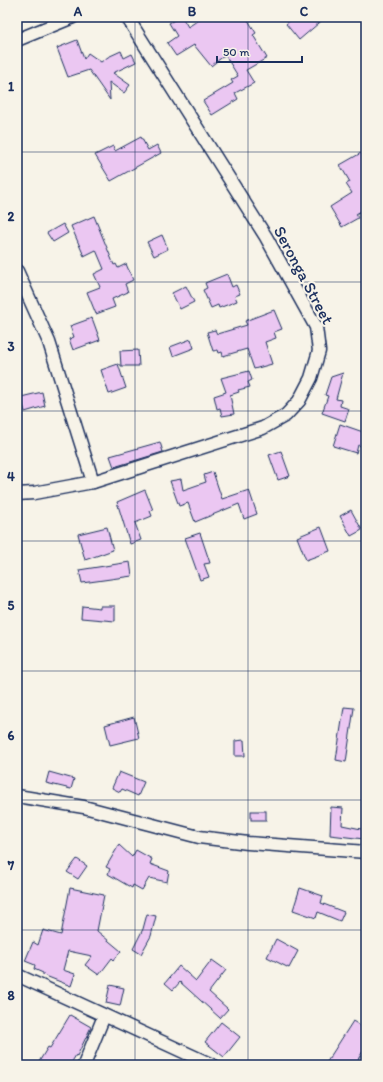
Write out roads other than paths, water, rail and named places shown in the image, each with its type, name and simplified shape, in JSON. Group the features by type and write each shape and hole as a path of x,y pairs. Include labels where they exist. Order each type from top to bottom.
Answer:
{"street":[{"path":"18,39 73,17"},
{"name":"Seronga Street","path":"17,494 34,493 93,482 263,428 286,416 299,402 308,384 319,350 316,327 266,237 127,17"},
{"path":"17,271 49,342 93,482"},
{"path":"17,796 84,808 199,836 248,843 366,852"},
{"path":"17,975 212,1065"},
{"path":"84,1065 104,1016"}]}
